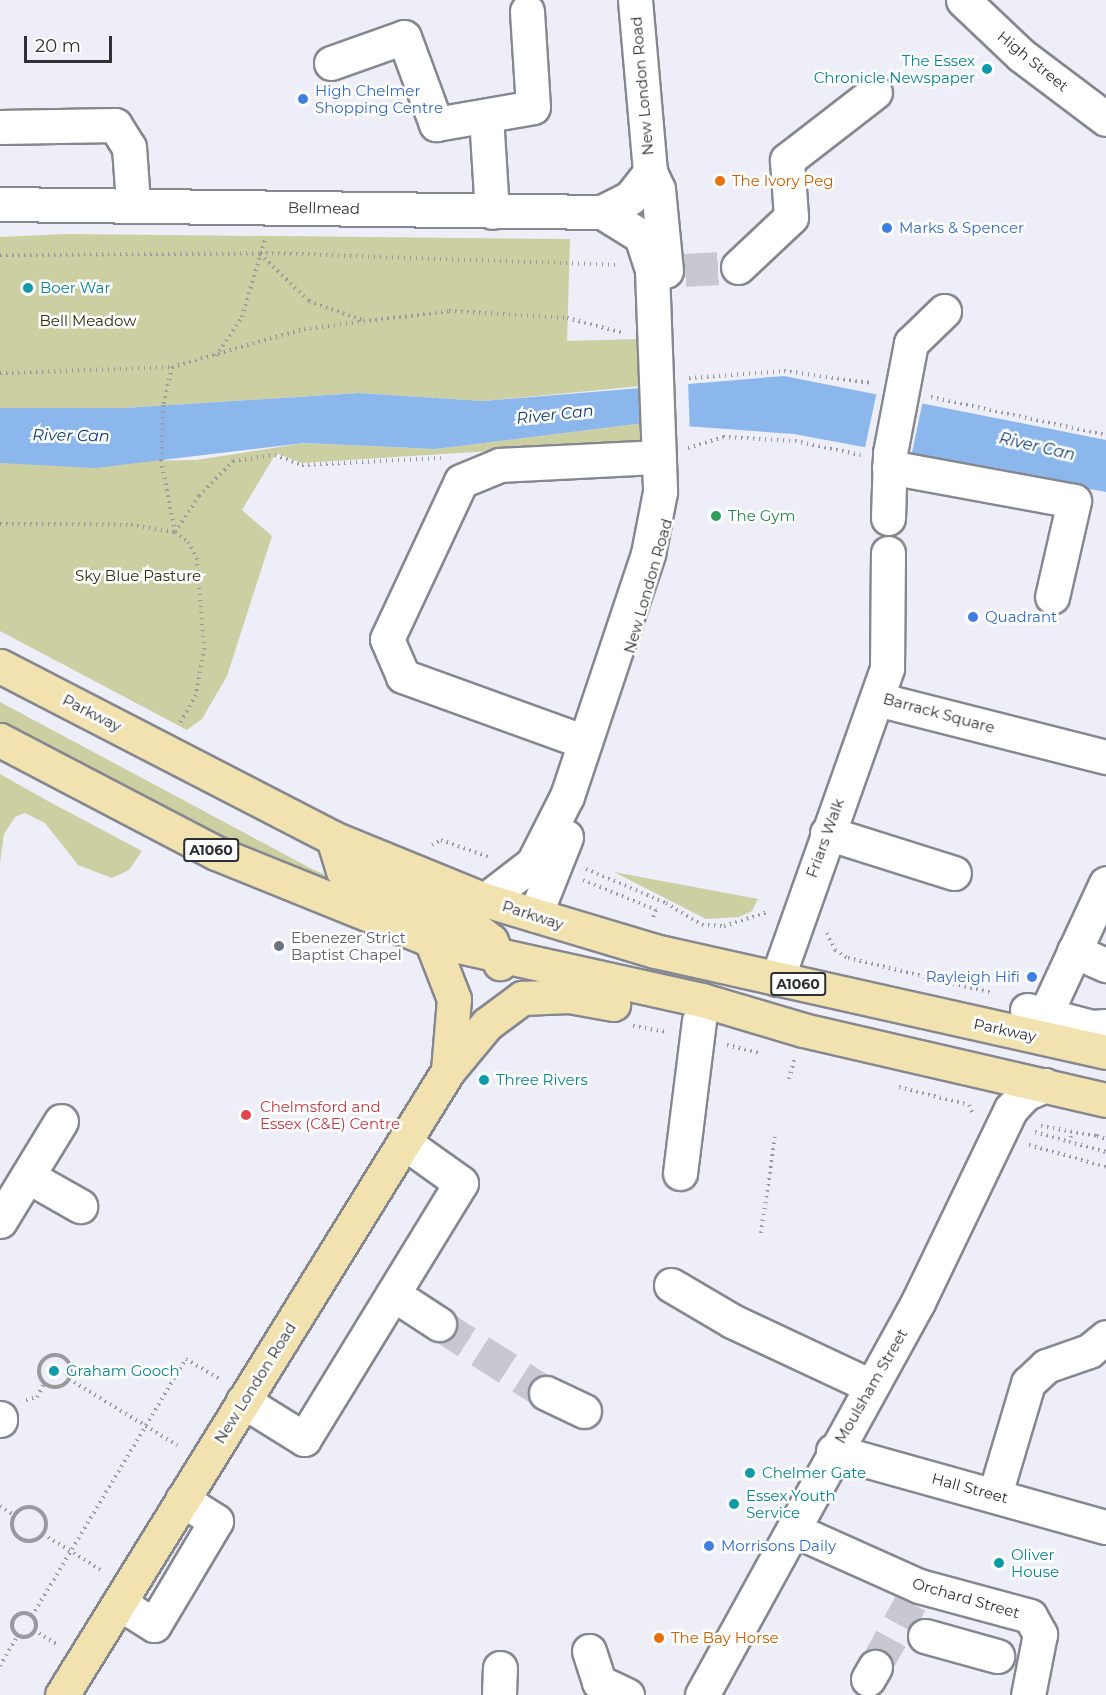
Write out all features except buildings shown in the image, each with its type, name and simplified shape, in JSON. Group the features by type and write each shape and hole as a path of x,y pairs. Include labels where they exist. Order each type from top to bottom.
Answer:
{"main road":[{"name":"Parkway","path":"0,666 333,838 485,900 655,951 1106,1052"},
{"name":"A1060","path":"0,740 216,853 431,940 498,958 702,1000 798,1045 1045,1085 1106,1100"},
{"path":"333,838 344,871 474,928 491,941 498,958 502,987 487,1024"},
{"name":"New London Road","path":"431,940 454,999 448,1071"},
{"path":"487,1024 514,1002 544,995 697,1030 798,1045"},
{"name":"New London Road","path":"62,1695 448,1071 487,1024"}],"street":[{"name":"New London Road","path":"536,915 596,764 665,535 666,444 661,358 664,272 658,189 650,172 635,0"},
{"name":"High Street","path":"963,0 1021,55 1106,119"},
{"path":"332,63 404,37 436,124 533,107 527,11"},
{"path":"738,267 791,217 787,160 875,92"},
{"path":"486,116 492,212"},
{"path":"0,127 115,125 129,147 133,203"},
{"name":"New London Road","path":"602,212 630,198 650,172"},
{"name":"Bellmead","path":"0,204 133,203 492,212 602,212"},
{"name":"New London Road","path":"602,212 641,236 664,272"},
{"path":"888,518 889,460 911,344 944,311"},
{"name":"New London Road","path":"485,900 532,863 567,796 648,554 660,492 666,444"},
{"path":"585,742 403,676 387,639 451,493 479,471 596,457 666,444"},
{"path":"889,460 1074,501 1052,597"},
{"name":"Barrack Square","path":"888,553 887,668 877,699 1106,757"},
{"name":"Friars Walk","path":"777,979 795,920 877,699"},
{"path":"827,833 954,873"},
{"path":"1106,884 1074,951 1036,1012 1106,1026"},
{"path":"1074,951 1106,965"},
{"path":"680,1173 697,1030"},
{"name":"Moulsham Street","path":"702,1695 794,1530 833,1451 918,1302 1011,1110 1045,1085"},
{"path":"0,1221 29,1177 61,1121"},
{"path":"243,1401 304,1439 461,1183 405,1143"},
{"path":"29,1177 80,1206"},
{"path":"671,1285 732,1321 871,1386"},
{"path":"393,1294 439,1324"},
{"path":"995,1494 1028,1383 1046,1366 1089,1351 1106,1337"},
{"path":"546,1393 584,1411"},
{"name":"Hall Street","path":"833,1451 995,1494 1106,1527"},
{"name":"Orchard Street","path":"794,1530 915,1594 1030,1616 1040,1634 1028,1695"},
{"path":"925,1636 997,1656"},
{"path":"589,1651 599,1682 627,1695"}],"path":[{"path":"216,356 242,317 260,253 269,207"},
{"path":"260,253 309,301 366,321"},
{"path":"0,255 260,253 604,262 664,272"},
{"path":"0,374 172,366 216,356 304,328 449,311 518,312 596,322 661,358"},
{"path":"172,366 163,405 161,460 175,532 197,558 204,623 196,695 176,732"},
{"path":"666,444 723,437 795,441 889,460"},
{"path":"175,532 199,496 233,461 274,455 302,465 470,456 479,471"},
{"path":"0,524 109,523 175,532"},
{"path":"563,845 577,851 575,860 590,872 666,903 702,925 741,923 763,911 825,927 835,950 848,958 988,990 1036,1012"},
{"path":"575,876 656,910 652,922 641,918"},
{"path":"634,1026 697,1030 772,1055"},
{"path":"783,1058 798,1045"},
{"path":"798,1045 804,1063"},
{"path":"789,1079 798,1045"},
{"path":"892,1085 969,1105 975,1121"},
{"path":"1097,1136 1106,1100"},
{"path":"1020,1143 1044,1123 1106,1139"},
{"path":"1033,1132 1106,1152"},
{"path":"1069,1142 1071,1136"},
{"path":"761,1233 775,1137"},
{"path":"1039,1148 1106,1167"},
{"path":"52,1355 63,1356 71,1369 69,1379 60,1386 44,1384 40,1363 52,1355"},
{"path":"56,1644 34,1630 32,1616 186,1359 219,1379"},
{"path":"69,1379 177,1445"},
{"path":"0,1506 14,1515 17,1537 28,1541 43,1533 46,1523 38,1510 22,1508 14,1515"},
{"path":"43,1533 101,1570"},
{"path":"18,1635 14,1619 32,1616"},
{"path":"0,1666 18,1635 34,1630"}],"green space":[{"name":"Bell Meadow","path":"66,234 570,239 567,341 639,339 642,386 483,401 359,393 124,408 0,408 0,237"},
{"name":"Sky Blue Pasture","path":"644,423 645,441 302,463 276,453 242,510 272,536 227,676 202,719 187,730 0,631 0,463 196,460 305,443 435,449"},
{"path":"0,702 312,869 439,924 256,855 0,722"},
{"path":"0,774 142,851 129,870 112,878 78,865 45,823 25,813 15,817 4,834 0,863"},
{"path":"614,872 758,899 752,911 739,917 706,919"}],"water":[{"name":"River Can","path":"784,376 1106,440 1106,492 794,434 644,423 435,449 305,443 95,468 0,463 0,408 124,408 359,393 483,401"}],"pier":[{"path":"688,380 690,428 644,430 642,382"},
{"path":"877,391 923,401 911,458 865,448"}],"tunnel":[{"path":"685,270 738,267"},
{"path":"439,1324 546,1393"},
{"path":"875,1667 911,1602"}],"place":[{"name":"The Essex Chronicle Newspaper","path":"987,69"},
{"name":"High Chelmer Shopping Centre","path":"303,99"},
{"name":"The Ivory Peg","path":"720,181"},
{"name":"Marks & Spencer","path":"887,228"},
{"name":"Boer War","path":"28,288"},
{"name":"The Gym","path":"716,516"},
{"name":"Quadrant","path":"973,617"},
{"name":"Ebenezer Strict Baptist Chapel","path":"279,946"},
{"name":"Rayleigh Hifi","path":"1032,977"},
{"name":"Three Rivers","path":"484,1080"},
{"name":"Chelmsford and Essex (C&E) Centre","path":"246,1115"},
{"name":"Graham Gooch","path":"54,1371"},
{"name":"Chelmer Gate","path":"750,1473"},
{"name":"Essex Youth Service","path":"734,1504"},
{"name":"Morrisons Daily","path":"709,1546"},
{"name":"Oliver House","path":"999,1563"},
{"name":"The Bay Horse","path":"659,1638"}]}
